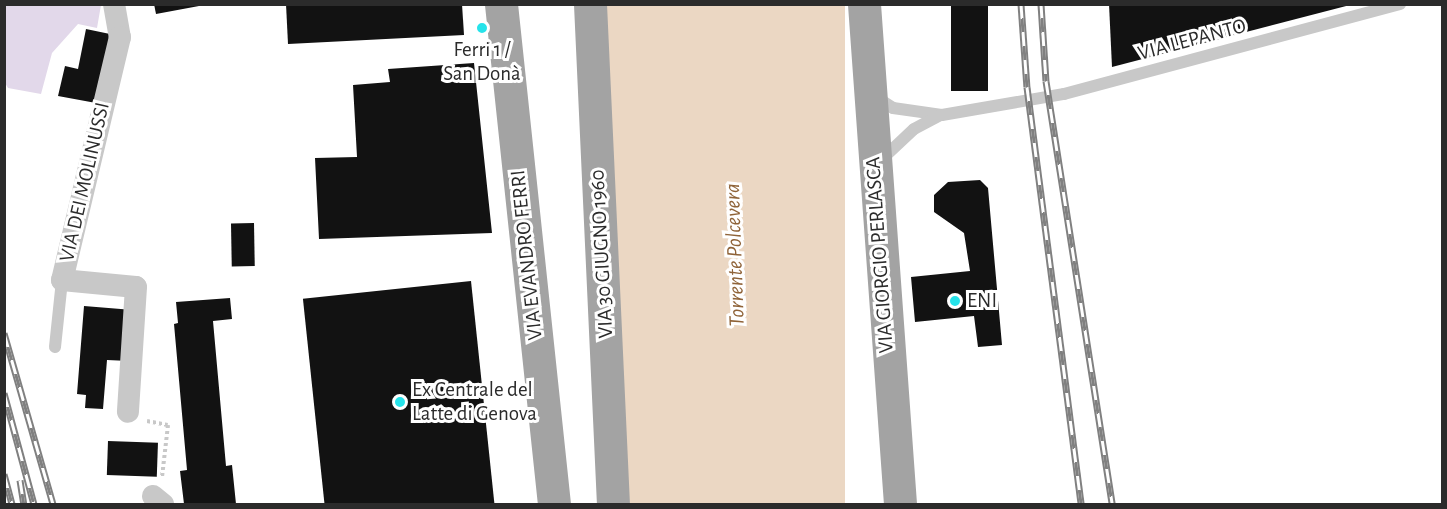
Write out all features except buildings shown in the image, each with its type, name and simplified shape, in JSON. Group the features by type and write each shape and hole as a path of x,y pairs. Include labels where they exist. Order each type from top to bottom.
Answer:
{"main road":[{"name":"VIA EVANDRO FERRI","path":"501,4 554,504"},
{"name":"VIA 30 GIUGNO 1960","path":"590,4 613,504"},
{"name":"VIA GIORGIO PERLASCA","path":"864,4 873,171 900,504"}],"street":[{"name":"VIA DEI MOLINUSSI","path":"114,4 120,37 62,280 136,287 128,412"}],"lane":[{"name":"VIA LEPANTO","path":"942,114 1064,94 1400,4"},
{"path":"869,89 893,108 942,114"},
{"path":"873,171 897,142 942,114"},
{"path":"55,347 62,280"}],"path":[{"path":"128,412 128,419 168,425 158,500"}],"shaded area":[{"path":"4,5 101,5 97,28 78,24 52,53 41,94 8,88 5,83"}],"water":[{"name":"Torrente Polcevera","path":"606,5 845,5 845,504 606,504"}],"railway":[{"path":"1021,4 1027,87 1081,504"},
{"path":"1041,4 1046,81 1112,504"},
{"path":"4,333 53,504"},
{"path":"4,393 34,504"},
{"path":"4,474 12,504"},
{"path":"20,480 24,504"}],"place":[{"name":"Ferri 1 / San Donà","path":"482,28"},
{"name":"ENI","path":"955,301"},
{"name":"Ex Centrale del Latte di Genova","path":"400,402"}]}
